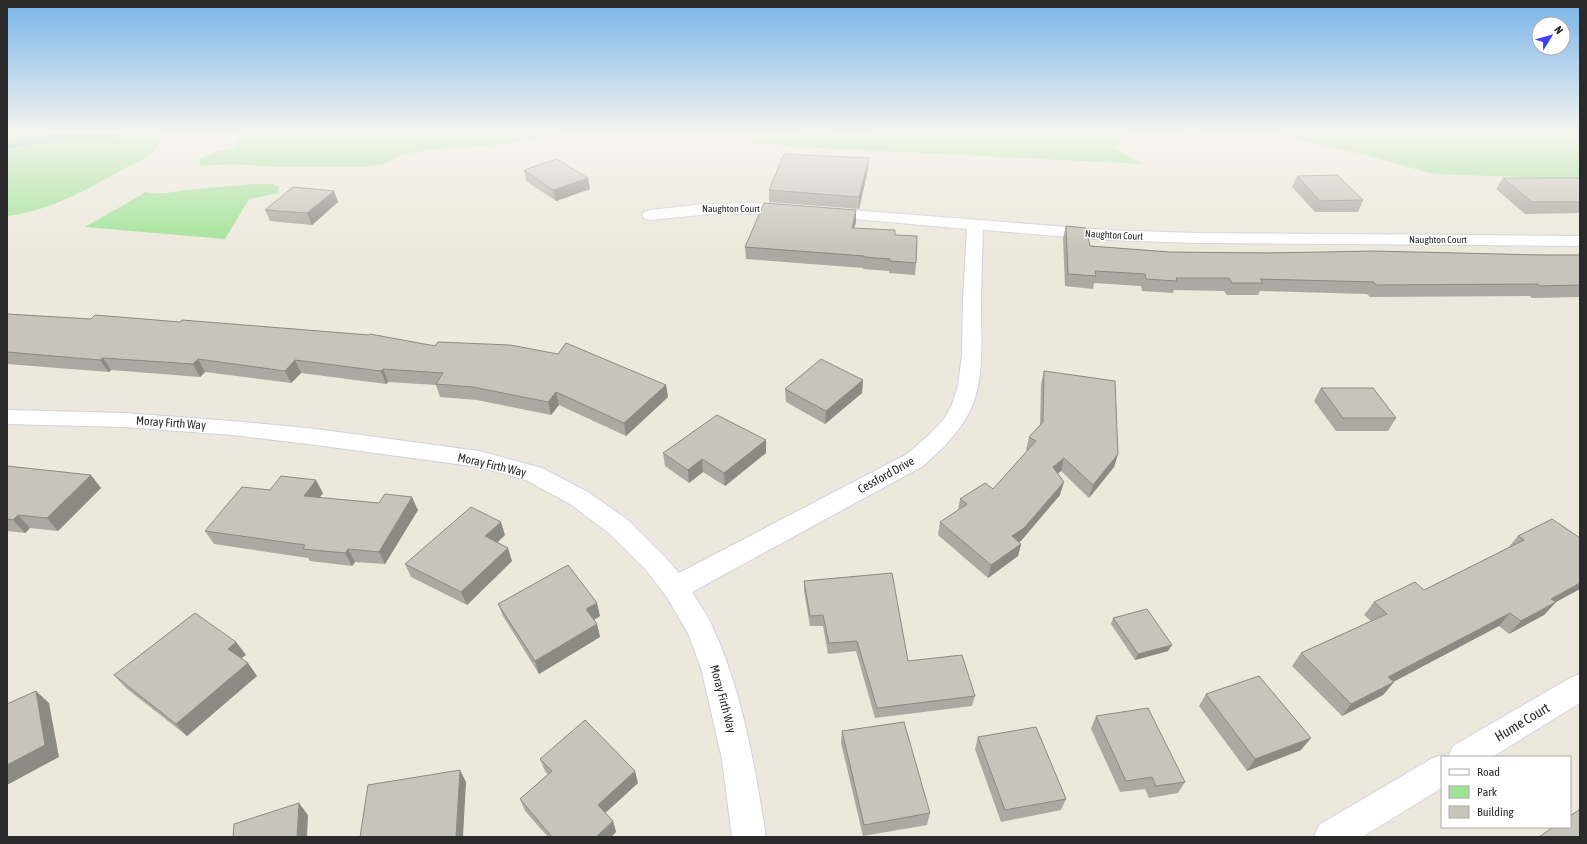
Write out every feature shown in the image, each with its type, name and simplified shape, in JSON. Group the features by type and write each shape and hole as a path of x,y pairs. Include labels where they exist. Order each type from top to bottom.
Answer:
{"street":[{"name":"Naughton Court","path":"650,215 688,209 754,207 1107,235 1198,238 1580,241"},
{"name":"Cessford Drive","path":"675,588 915,460 937,442 956,418 966,398 971,372 972,283 975,224"},
{"name":"Moray Firth Way","path":"7,417 124,420 232,428 316,437 479,459 534,474 579,498 619,527 656,564 675,588 700,629 715,668 738,759 748,837"},
{"name":"Hume Court","path":"1466,756 1580,687"},
{"path":"1331,837 1441,771"}],"green space":[{"path":"7,171 120,171 67,199 52,205 38,210 7,216"},
{"path":"1424,171 1580,171 1580,179 1434,174"},
{"path":"251,184 273,184 279,187 278,193 249,199 225,239 85,227 146,192 162,193"}],"building":[{"path":"526,171 577,171 588,178 553,190"},
{"path":"777,171 866,171 859,197 769,190"},
{"path":"1337,175 1363,200 1320,201 1297,176"},
{"path":"1503,178 1580,178 1580,202 1532,202"},
{"path":"293,187 334,191 307,213 265,210"},
{"path":"764,203 856,210 852,228 895,230 895,235 917,236 916,263 890,261 890,259 864,256 745,247"},
{"path":"1066,226 1086,228 1090,246 1170,252 1269,253 1374,251 1580,255 1580,285 1376,285 1374,282 1260,279 1263,283 1232,283 1229,278 1176,278 1177,281 1146,279 1145,274 1095,271 1096,276 1068,274"},
{"path":"7,314 91,319 95,315 180,322 182,320 370,334 435,346 438,342 510,345 558,354 566,343 666,385 624,423 556,392 548,402 473,387 436,384 443,373 383,369 381,371 295,360 285,371 198,359 193,364 103,358 100,360 7,352"},
{"path":"821,359 863,380 826,411 785,389"},
{"path":"1044,371 1115,381 1118,454 1093,485 1064,458 1053,467 1064,482 1024,528 1012,536 1021,544 991,565 940,522 967,504 960,499 985,483 993,489 1036,441 1029,437 1043,422"},
{"path":"1321,388 1373,388 1396,418 1343,418"},
{"path":"717,415 766,440 724,473 702,459 688,470 663,453"},
{"path":"7,466 91,475 47,518 18,515 13,520 7,519"},
{"path":"281,476 316,480 304,496 379,503 385,494 412,497 379,552 348,549 345,553 303,549 305,545 205,531 242,487 270,490"},
{"path":"471,507 501,522 485,536 508,548 461,592 405,564"},
{"path":"1552,519 1580,538 1580,583 1551,599 1556,602 1521,621 1510,613 1388,677 1394,682 1351,704 1301,653 1387,614 1374,602 1415,582 1424,590 1524,540 1518,536"},
{"path":"568,565 597,603 586,609 597,624 535,661 498,604"},
{"path":"892,573 908,661 962,655 975,696 877,708 857,641 829,643 823,615 810,616 804,581"},
{"path":"1147,609 1172,645 1138,654 1113,618"},
{"path":"195,613 236,642 228,649 248,663 176,724 114,675"},
{"path":"1259,676 1311,738 1255,759 1206,694"},
{"path":"36,691 45,745 7,765 7,704"},
{"path":"1148,708 1185,782 1156,786 1152,777 1126,781 1096,716"},
{"path":"585,720 635,771 598,805 613,821 596,837 552,837 520,799 552,771 540,759"},
{"path":"904,722 930,813 864,825 842,731"},
{"path":"1036,727 1066,799 1005,810 978,737"},
{"path":"460,770 456,837 360,837 368,785"},
{"path":"299,803 297,837 233,837 234,824"},
{"path":"1580,809 1580,837 1539,837 1552,828 1571,828 1571,815"}]}
